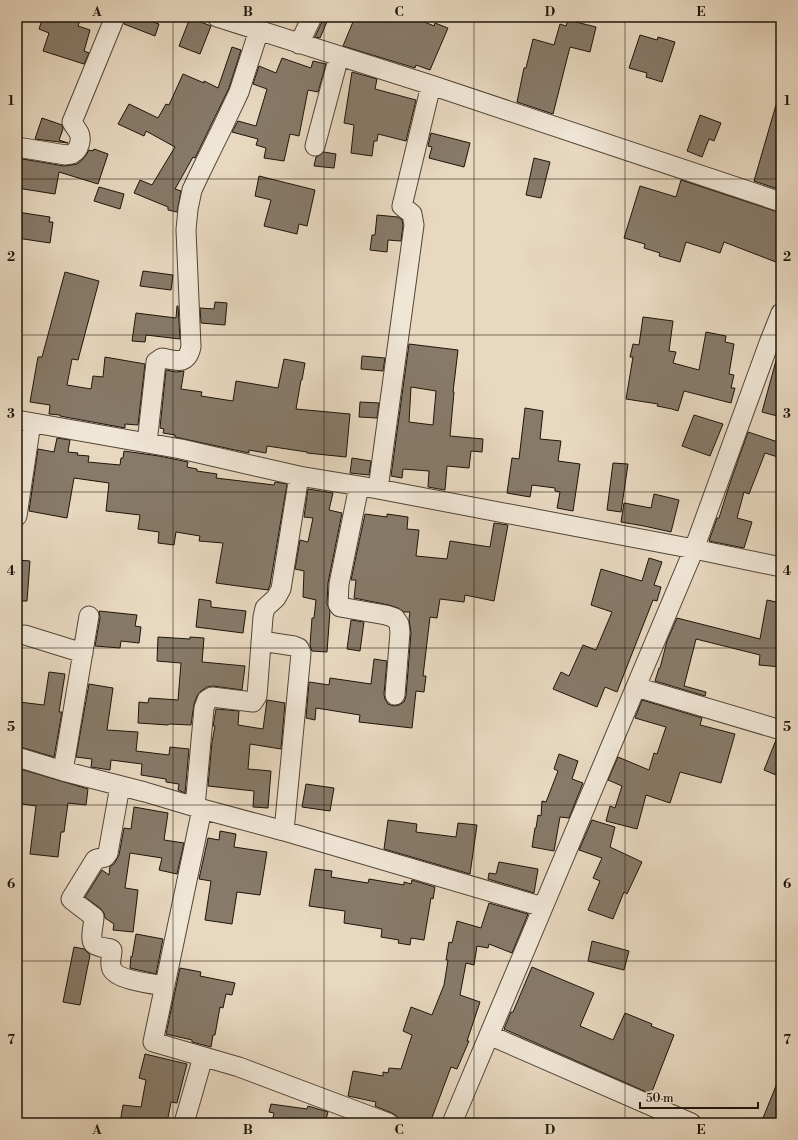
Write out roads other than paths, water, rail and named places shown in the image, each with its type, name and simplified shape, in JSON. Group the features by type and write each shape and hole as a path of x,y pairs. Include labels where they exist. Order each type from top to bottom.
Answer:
{"street":[{"path":"17,147 66,155 73,153 80,142 80,136 72,122 115,17"},
{"path":"216,17 430,85 781,202"},
{"path":"299,44 312,17"},
{"path":"148,443 156,362 162,358 184,360 189,356 191,347 186,230 192,190 239,92 259,30"},
{"path":"316,146 338,56"},
{"path":"378,489 414,225 412,214 402,206 430,85"},
{"path":"452,1123 694,550 775,344 781,313"},
{"path":"17,516 24,422 181,449 299,476 378,489 781,568"},
{"path":"299,476 281,589 276,598 265,608 257,696 253,702 212,697 207,700 204,708 198,808 154,1042 239,1067 388,1123"},
{"path":"358,486 339,584 338,604 340,607 386,615 395,618 399,624 400,632 395,695"},
{"path":"63,771 89,616"},
{"path":"25,635 83,653"},
{"path":"261,641 294,646 298,648 301,653 284,831"},
{"path":"636,687 781,730"},
{"path":"17,757 63,771 284,831 543,907"},
{"path":"120,786 108,853 105,857 95,860 71,899 94,917 92,942 96,945 112,950 111,967 115,973 125,978 165,986"},
{"path":"489,1035 691,1123"},
{"path":"184,1123 203,1056"}]}
